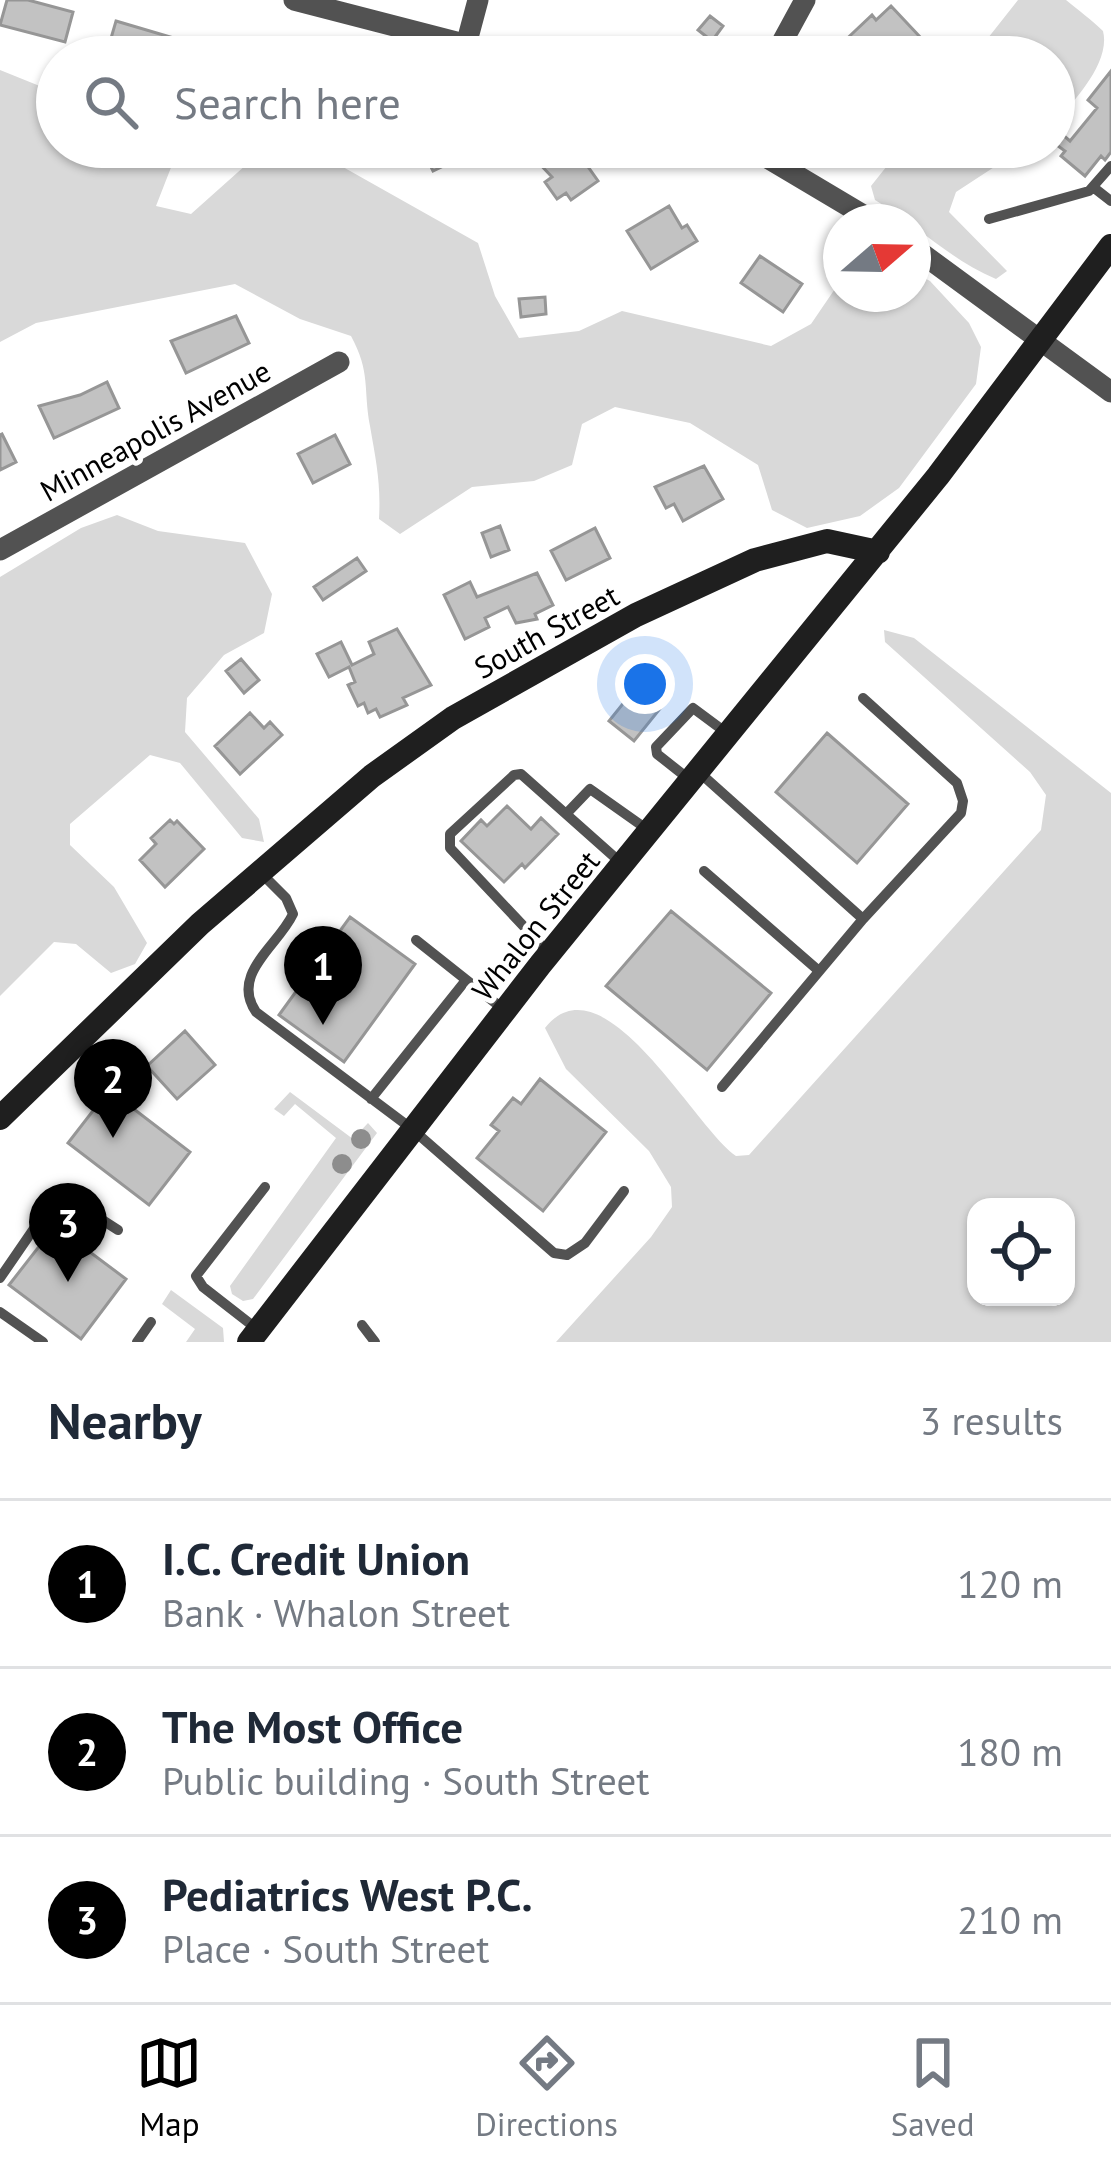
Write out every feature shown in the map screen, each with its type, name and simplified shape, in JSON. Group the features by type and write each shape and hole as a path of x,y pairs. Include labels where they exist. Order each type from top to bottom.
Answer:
{"main road":[{"path":"878,552 1111,246"},
{"name":"South Street","path":"0,1118 200,924 372,776 432,732 637,615 739,566 827,542 878,552"},
{"name":"Whalon Street","path":"253,1336 549,954 878,552"}],"street":[{"path":"294,0 432,36"},
{"path":"468,36 478,0"},
{"path":"785,36 805,0"},
{"path":"784,168 845,204"},
{"path":"931,261 1111,392"},
{"name":"Minneapolis Avenue","path":"0,550 339,362"}],"lane":[{"path":"989,219 1082,194 1111,166"},
{"path":"1093,187 1111,201"},
{"path":"722,1087 862,919 961,813 957,783 863,698"},
{"path":"728,734 693,708 656,747 657,754 694,775 862,919"},
{"path":"549,954 450,848 449,834 514,775 527,776 622,864"},
{"path":"567,813 590,789 649,830"},
{"path":"704,871 819,971"},
{"path":"261,873 286,898 293,914 249,976 247,998 261,1017 412,1129 561,1255 585,1243 624,1191"},
{"path":"416,940 504,1011"},
{"path":"371,1099 466,980"},
{"path":"253,1336 196,1276 265,1186"},
{"path":"0,1278 57,1195 118,1230"},
{"path":"0,1312 43,1342"},
{"path":"137,1342 151,1322"},
{"path":"362,1325 375,1342"}],"shaded area":[{"path":"1018,0 1066,0 1103,31 1104,43 1096,68 1075,99 1075,36 990,36"},
{"path":"0,70 36,85 36,168 171,168 156,206 191,214 242,168 345,168 478,243 495,296 519,338 579,331 622,311 771,346 811,324 823,306 823,312 931,312 931,282 969,323 981,347 976,384 899,488 860,516 807,528 772,510 758,465 690,423 615,407 582,424 572,465 534,481 472,487 400,534 379,519 379,483 364,371 351,336 300,319 235,284 36,323 0,342"},
{"path":"885,168 993,168 956,192 949,212 1007,271 996,279 931,239 931,204 875,200 871,186"},
{"path":"117,515 158,531 245,543 272,594 264,633 224,655 187,698 185,732 259,819 264,842 242,838 180,763 150,755 70,824 70,845 114,887 147,943 135,964 111,973 76,944 54,942 0,996 0,577 81,528"},
{"path":"884,630 914,638 1111,793 1111,1342 556,1342 651,1237 672,1207 671,1187 649,1151 566,1069 545,1028 568,1011 593,1013 620,1029 718,1139 736,1156 749,1155 1041,830 1046,795 1030,772 885,642"},
{"path":"290,1092 353,1139 368,1123 377,1133 253,1299 243,1301 232,1294 230,1286 336,1138 295,1104 284,1116 274,1109"},
{"path":"171,1290 223,1328 224,1342 186,1342 195,1329 162,1304"}],"building":[{"path":"7,0 28,0 73,12 67,36 42,36 0,25"},
{"path":"891,6 919,36 850,36 872,15 876,20"},
{"path":"710,16 723,26 716,36 698,30"},
{"path":"116,21 167,36 112,36"},
{"path":"1111,71 1111,152 1105,160 1101,156 1085,176 1075,168 1075,135 1097,108 1088,100"},
{"path":"544,168 589,168 598,181 571,200 566,193 557,199 545,182 552,177"},
{"path":"669,206 697,241 651,269 627,231"},
{"path":"760,256 802,284 783,312 741,283"},
{"path":"545,297 546,314 521,317 519,299"},
{"path":"236,316 249,343 186,373 171,341"},
{"path":"107,382 119,408 54,438 39,406"},
{"path":"0,435 16,462 0,470"},
{"path":"335,435 350,464 313,483 298,454"},
{"path":"704,466 723,499 683,521 674,504 666,508 655,487"},
{"path":"500,526 509,550 491,557 482,533"},
{"path":"595,528 610,558 566,580 551,551"},
{"path":"357,558 366,571 323,600 314,587"},
{"path":"537,573 553,605 535,614 537,619 516,623 508,607 485,618 489,627 465,639 444,595 470,582 477,597"},
{"path":"397,629 431,685 403,698 407,705 380,717 376,709 368,713 364,703 358,706 348,685 355,682 349,667 329,677 317,654 341,642 352,665 374,654 369,642"},
{"path":"241,659 259,680 244,693 226,671"},
{"path":"642,680 667,700 634,741 609,721"},
{"path":"250,713 264,728 270,722 282,735 240,774 215,746"},
{"path":"827,733 908,804 857,863 776,792"},
{"path":"507,806 531,829 541,818 558,834 504,882 461,841 481,820 487,826"},
{"path":"170,820 177,821 204,849 165,887 140,860 156,844 151,838"},
{"path":"671,911 771,993 707,1070 606,986"},
{"path":"350,917 415,964 344,1062 279,1015"},
{"path":"185,1031 215,1065 177,1099 147,1066"},
{"path":"540,1079 606,1132 543,1211 477,1158 499,1131 491,1125 513,1098 521,1104"},
{"path":"109,1090 190,1152 149,1205 68,1143"},
{"path":"55,1226 126,1279 81,1339 9,1285"}],"place":[{"name":"I.C. Credit Union","path":"323,1025"},
{"name":"The Most Office","path":"113,1138"},
{"name":"Pediatrics West P.C.","path":"68,1282"}]}
